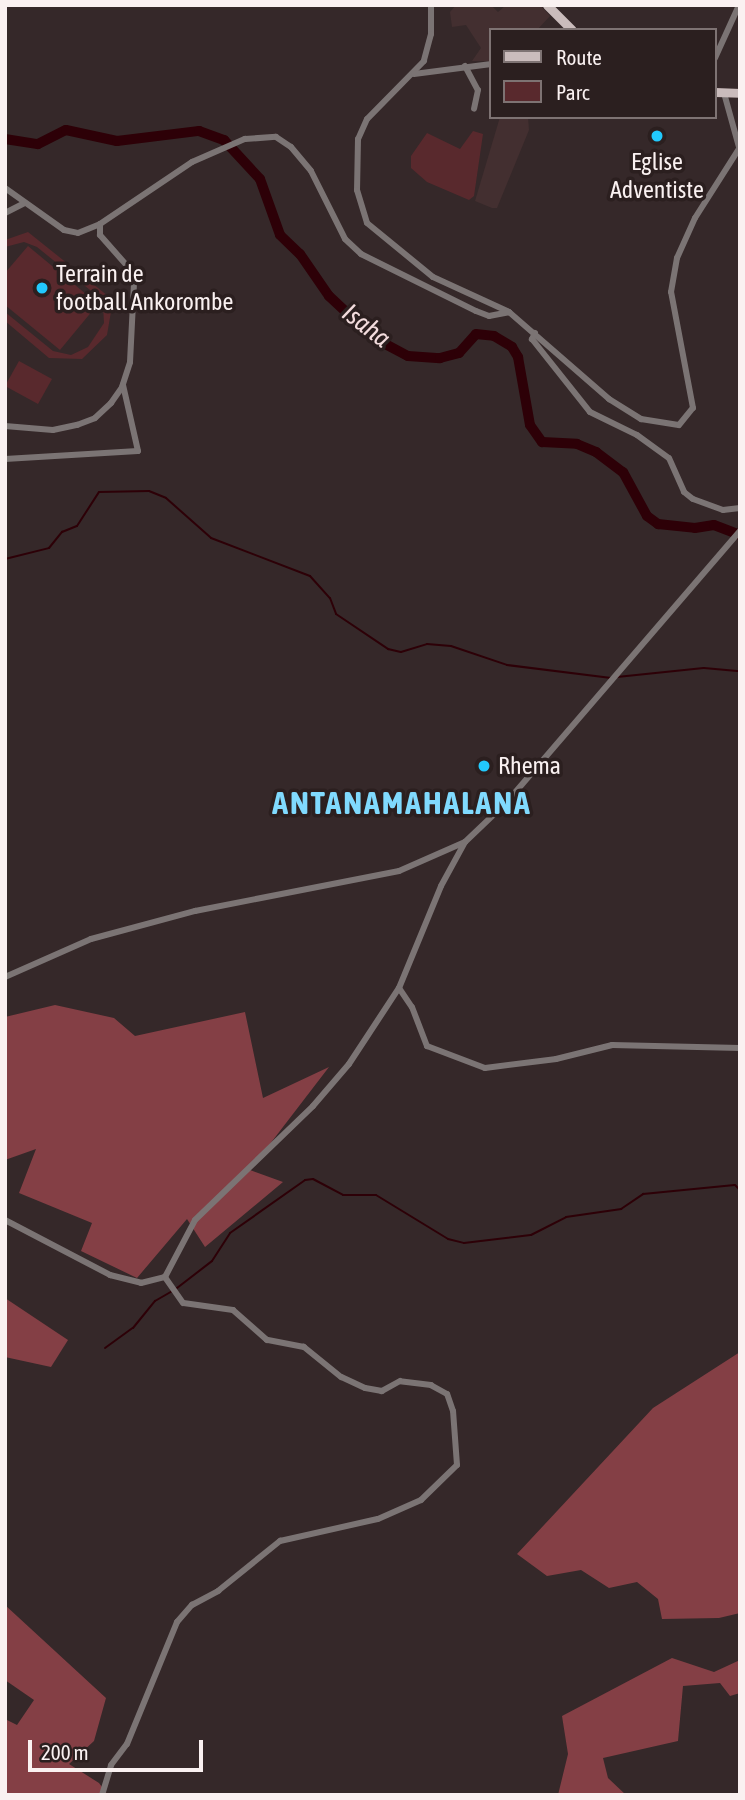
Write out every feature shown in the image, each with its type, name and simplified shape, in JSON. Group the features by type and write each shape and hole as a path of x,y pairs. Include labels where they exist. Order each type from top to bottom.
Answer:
{"main road":[{"path":"547,5 570,28"},
{"path":"720,93 740,93"}],"street":[{"path":"430,5 431,34 424,61 362,127 354,164 361,209 376,234 433,276 509,312 609,399 633,414 661,425 679,425 689,417 691,380 673,316 675,267 695,218 740,147 720,93"},
{"path":"717,54 739,5"},
{"path":"414,74 490,64"},
{"path":"465,66 478,90 474,109"},
{"path":"5,188 64,230 78,233 100,224 212,151 245,139 276,137 291,147 311,171 345,239 361,254 415,285 482,314 509,312"},
{"path":"5,213 25,203"},
{"path":"5,426 53,430 77,425 95,418 123,384 130,362 134,283 129,268 100,235 100,224"},
{"path":"535,333 532,339 590,412 637,435 669,458 684,492 693,499 723,510 740,508"},
{"path":"5,459 138,451 123,384"},
{"path":"5,1220 110,1275 141,1283 165,1277 195,1220 313,1106 349,1064 399,988 441,886 465,842 506,803 740,531"},
{"path":"5,977 91,939 195,912 399,871 465,842"},
{"path":"399,988 412,1007 427,1046 485,1068 556,1059 612,1045 740,1048"},
{"path":"102,1795 111,1765 127,1744 177,1622 192,1605 218,1591 281,1541 377,1519 421,1500 457,1465 453,1411 447,1394 431,1385 400,1381 382,1391 365,1388 341,1377 304,1347 267,1340 233,1310 193,1306 177,1297 165,1277"}],"shaded area":[{"path":"456,5 491,5 498,12 506,5 540,5 550,16 539,28 490,28 490,61 472,61 481,48 466,25 452,27 450,12"},
{"path":"499,119 528,119 529,130 497,208 475,201"},
{"path":"55,1005 114,1018 135,1036 245,1012 263,1098 329,1067 250,1170 283,1182 205,1247 187,1219 137,1278 81,1251 92,1223 19,1193 36,1149 5,1160 5,1017"},
{"path":"5,1298 68,1340 51,1367 5,1357"},
{"path":"740,1352 740,1613 719,1618 662,1619 658,1599 637,1582 609,1588 581,1570 547,1576 517,1554 653,1408"},
{"path":"5,1605 106,1698 94,1741 69,1764 99,1783 108,1795 5,1795 5,1719 17,1725 34,1700 5,1680"},
{"path":"672,1658 714,1672 740,1660 740,1693 730,1696 720,1683 683,1686 678,1741 603,1758 608,1778 626,1795 558,1795 568,1754 562,1716"}],"green space":[{"path":"473,131 483,134 474,196 469,200 427,182 411,168 411,156 427,133 460,149"},
{"path":"28,232 113,300 107,335 82,359 49,358 5,321 5,312 53,351 71,355 88,347 104,323 103,306 95,294 37,247 24,242 5,247 5,240"},
{"name":"Terrain de football Ankorombe","path":"28,246 98,304 60,350 5,305 5,273"},
{"path":"19,361 52,379 38,404 5,386"}],"waterway":[{"name":"Isaha","path":"5,139 38,144 66,130 117,141 199,131 224,140 260,179 280,235 300,254 329,296 374,338 408,356 440,358 459,353 476,334 494,336 512,347 518,357 530,425 542,442 577,444 596,452 623,472 647,516 658,524 695,528 714,525 740,535"},
{"path":"5,559 49,548 62,532 77,526 99,492 149,491 166,498 211,538 310,576 330,598 336,614 388,649 401,652 427,644 451,646 507,665 611,678"},
{"path":"617,677 704,668 740,671"},
{"path":"177,1288 212,1261 230,1233 305,1180 313,1179 343,1195 376,1195 448,1239 464,1243 531,1235 566,1217 621,1209 643,1194 735,1185 740,1190"},
{"path":"105,1348 133,1328 155,1301 172,1291"}],"place":[{"name":"Eglise Adventiste","path":"657,136"},
{"name":"Terrain de football Ankorombe","path":"42,288"},
{"name":"Rhema","path":"484,766"}],"district":[{"name":"ANTANAMAHALANA","path":"402,803"}]}
